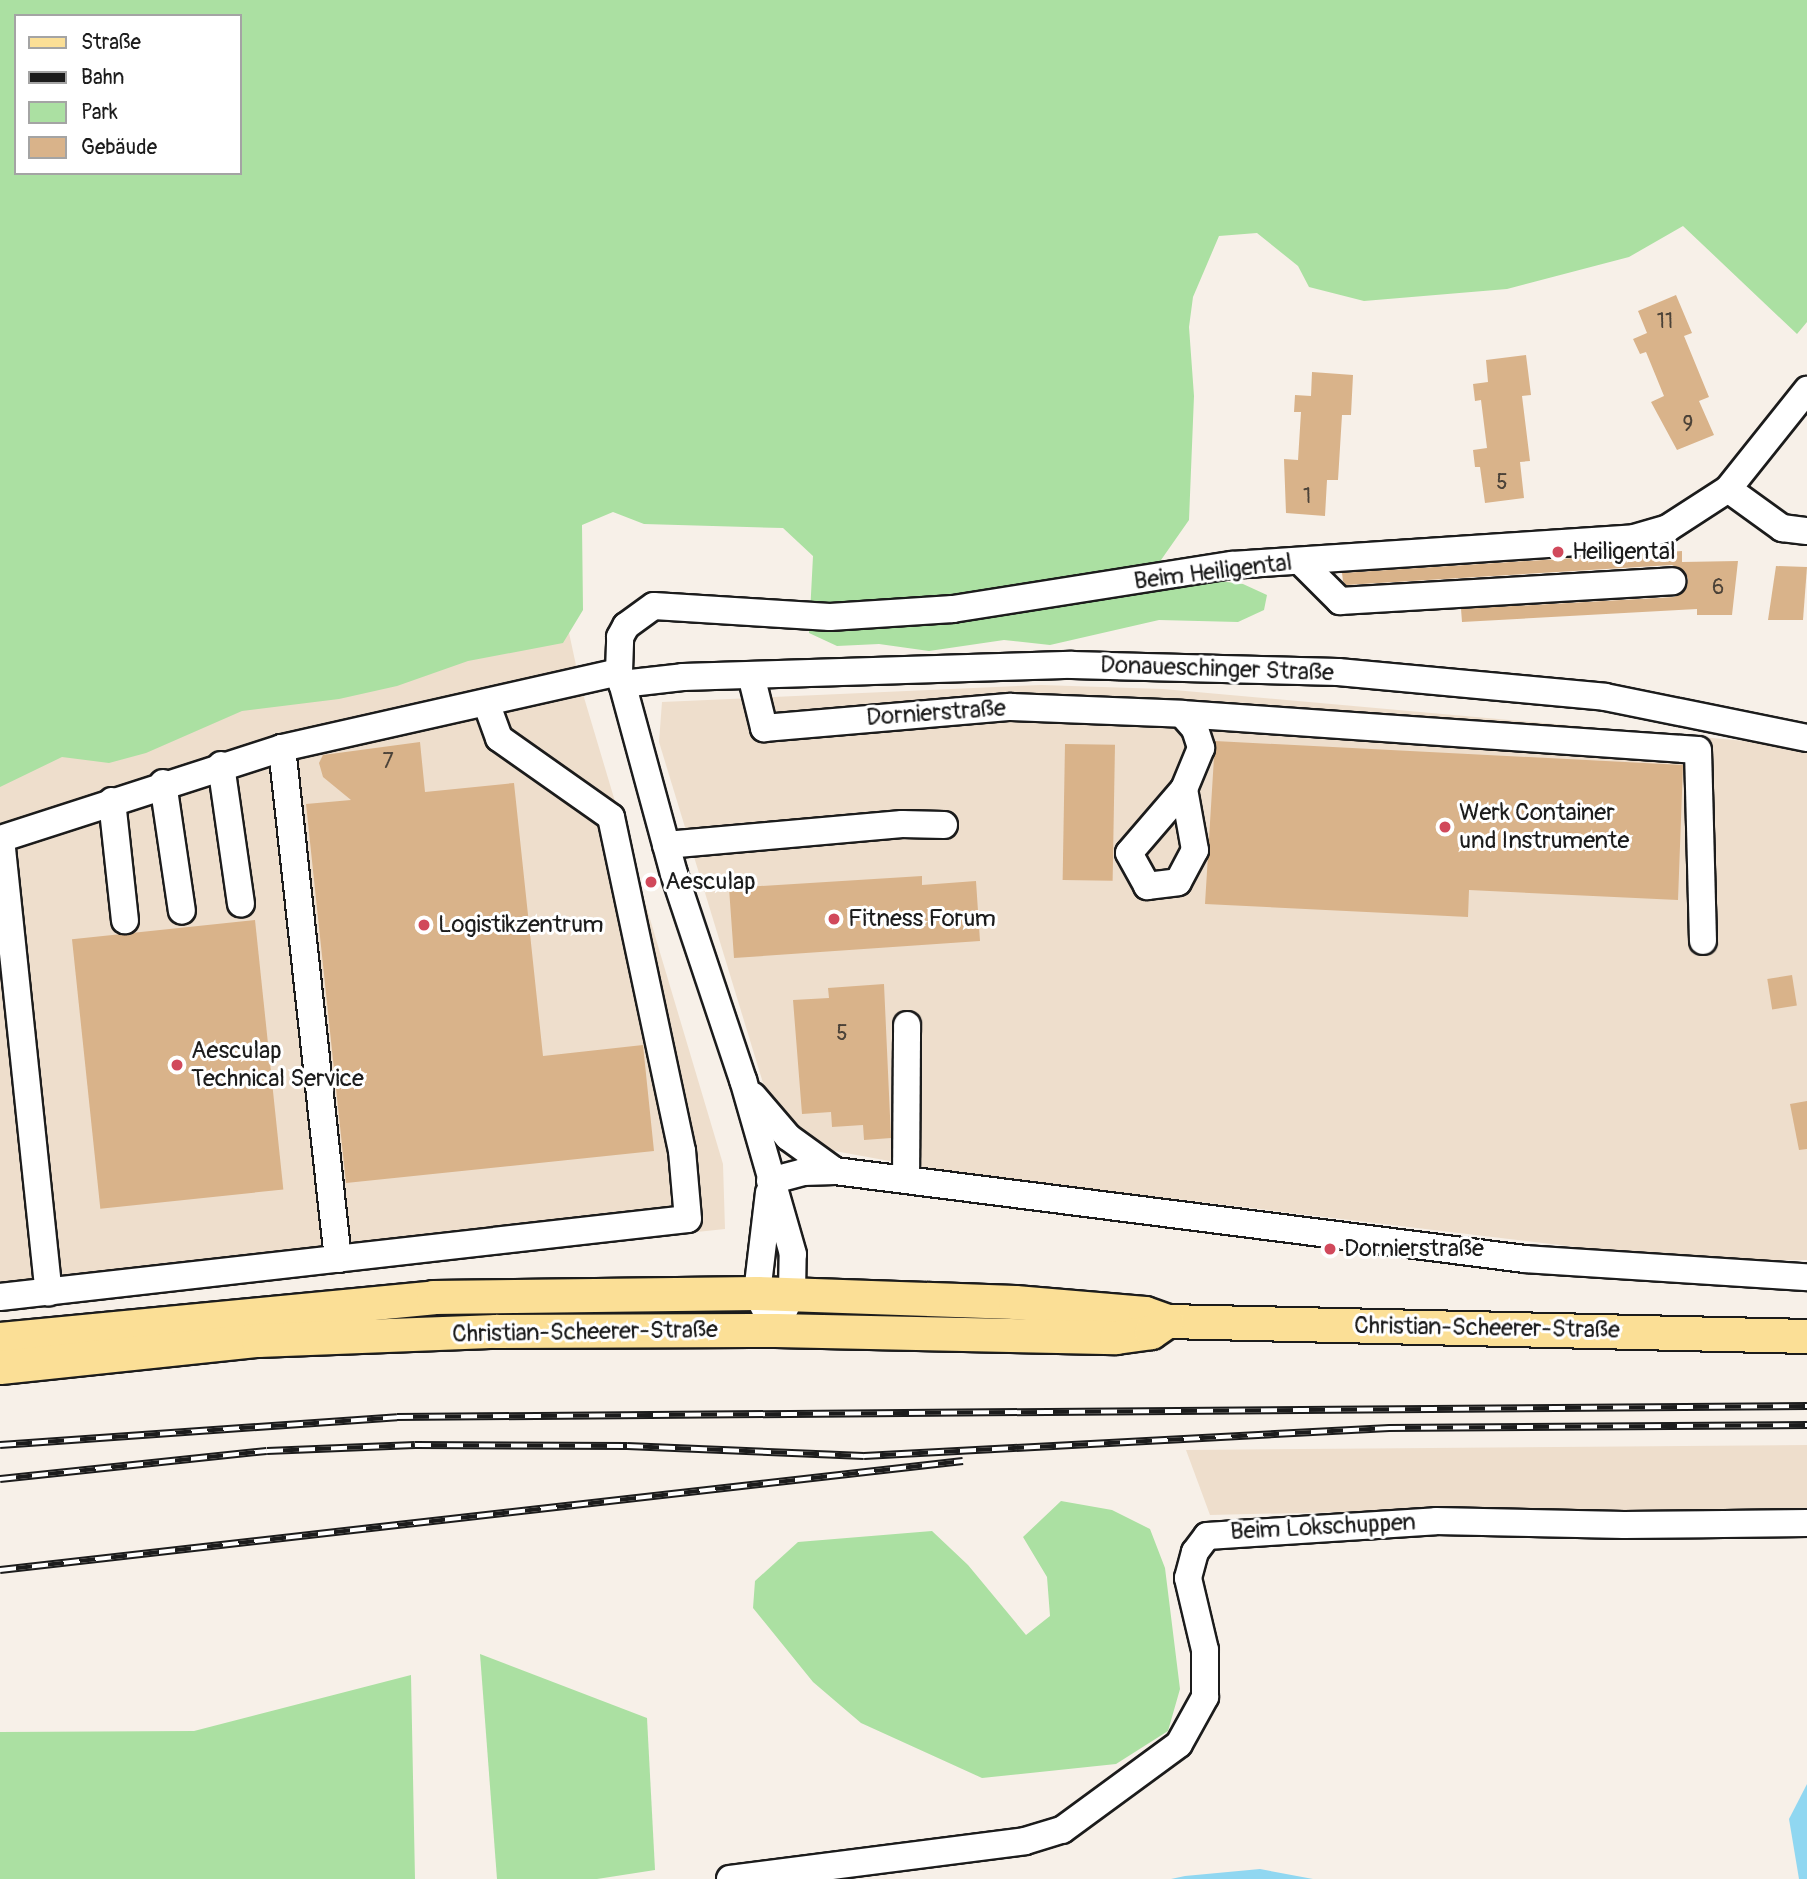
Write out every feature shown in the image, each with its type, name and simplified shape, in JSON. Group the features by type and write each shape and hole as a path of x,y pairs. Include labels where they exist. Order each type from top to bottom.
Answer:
{"main road":[{"name":"Christian-Scheerer-Straße","path":"0,1339 433,1297 757,1293 1015,1302 1145,1313 1167,1321 1807,1336"},
{"name":"Christian-Scheerer-Straße","path":"0,1367 272,1340 496,1331 775,1329 1116,1337 1151,1332 1167,1321"}],"street":[{"name":"Beim Heiligental","path":"621,678 620,637 626,626 654,606 830,617 953,609 1232,565 1634,538 1668,528 1728,489 1807,390"},
{"path":"1728,489 1782,528 1807,531"},
{"path":"1300,561 1340,601 1672,581"},
{"name":"Donaueschinger Straße","path":"0,839 163,783 282,748 621,678 1072,665 1338,671 1605,696 1807,738"},
{"name":"Dornierstraße","path":"751,675 764,729 1011,707 1172,714"},
{"path":"621,678 666,845 743,1080 793,1254 792,1293 775,1329"},
{"path":"0,1297 688,1219 682,1151 611,817 499,738 487,705"},
{"path":"1172,714 1201,748 1184,789"},
{"path":"1172,714 1698,750 1703,940"},
{"path":"282,748 338,1259"},
{"path":"221,765 242,904"},
{"path":"163,783 182,911"},
{"path":"112,801 125,920"},
{"path":"666,845 902,824 944,825"},
{"path":"0,839 9,1017 49,1292"},
{"path":"906,1180 907,1025"},
{"path":"743,1080 767,1117 835,1171"},
{"path":"770,1181 803,1172 835,1171 1525,1259 1807,1277"},
{"path":"770,1181 757,1293 775,1329"},
{"name":"Beim Lokschuppen","path":"730,1879 1025,1841 1062,1830 1179,1744 1205,1697 1205,1650 1188,1578 1195,1552 1207,1536 1436,1521 1624,1525 1807,1523"}],"shaded area":[{"path":"568,628 580,684 723,1164 725,1229 0,1306 0,743"},
{"path":"1041,685 1163,689 1768,743 1807,751 1807,1260 1692,1261 950,1172 829,1150 770,1106 659,742 662,702"},
{"path":"1807,1445 1807,1516 1519,1508 1210,1515 1186,1450"}],"green space":[{"path":"0,0 1807,0 1807,322 1797,334 1683,226 1629,257 1507,289 1364,301 1309,287 1298,266 1257,233 1219,236 1193,297 1189,327 1194,396 1189,520 1161,560 1181,583 1211,580 1243,584 1267,595 1264,610 1238,622 1159,620 1050,645 1004,640 929,651 879,644 837,646 809,633 813,556 783,528 644,524 613,512 582,525 583,610 563,643 468,661 397,686 339,699 242,711 146,753 109,763 62,757 0,787"},
{"path":"1061,1501 1112,1510 1150,1529 1165,1568 1180,1689 1168,1731 1116,1764 982,1778 861,1723 813,1682 753,1608 755,1581 798,1542 932,1531 968,1565 1026,1635 1050,1616 1047,1577 1023,1537"},
{"path":"480,1654 647,1718 655,1870 597,1879 497,1879"},
{"path":"411,1675 415,1879 0,1879 0,1732 194,1731"}],"water":[{"path":"1807,1784 1807,1879 1799,1879 1789,1819"},
{"path":"1260,1869 1313,1879 1171,1879 1185,1876"}],"building":[{"path":"1676,295 1692,333 1684,336 1709,397 1699,401 1714,435 1677,450 1651,402 1664,396 1646,352 1640,354 1633,339 1647,333 1638,311"},
{"path":"1526,355 1531,395 1522,396 1530,461 1520,462 1524,498 1485,503 1480,467 1475,467 1473,450 1487,448 1481,400 1475,401 1473,384 1488,382 1486,360"},
{"path":"1312,372 1353,375 1351,415 1342,415 1338,480 1327,480 1325,516 1286,513 1284,459 1298,460 1301,412 1294,412 1295,395 1311,396"},
{"path":"1682,551 1682,562 1738,561 1732,615 1697,615 1697,609 1462,622 1461,609 1674,597 1686,589 1688,579 1685,572 1672,565 1346,585 1342,573"},
{"path":"1776,566 1807,567 1803,620 1768,620"},
{"name":"Werk Container und Instrumente","path":"1215,741 1683,765 1678,900 1469,890 1468,917 1205,904"},
{"name":"Logistikzentrum","path":"420,742 425,792 514,783 543,1056 643,1045 654,1151 346,1183 306,804 351,800 323,777 319,763 323,755"},
{"path":"1065,744 1115,745 1113,881 1063,880"},
{"path":"922,876 922,885 976,881 980,941 734,958 729,888"},
{"name":"Aesculap Technical Service","path":"255,920 283,1190 100,1209 72,939"},
{"path":"1792,975 1797,1006 1772,1010 1767,979"},
{"path":"884,984 891,1138 864,1140 863,1125 832,1127 831,1112 802,1114 793,1000 829,998 828,988"},
{"path":"1807,1101 1807,1149 1799,1150 1790,1104"}],"railway":[{"path":"0,1445 397,1417 1807,1406"},
{"path":"0,1479 267,1451 415,1445 627,1446 864,1456 1389,1428 1807,1425"},
{"path":"0,1570 963,1461"}],"place":[{"name":"Heiligental","path":"1558,552"},
{"name":"Werk Container und Instrumente","path":"1445,827"},
{"name":"Aesculap","path":"651,882"},
{"name":"Fitness Forum","path":"834,919"},
{"name":"Logistikzentrum","path":"424,925"},
{"name":"Aesculap Technical Service","path":"177,1065"},
{"name":"Dornierstraße","path":"1330,1249"}]}
